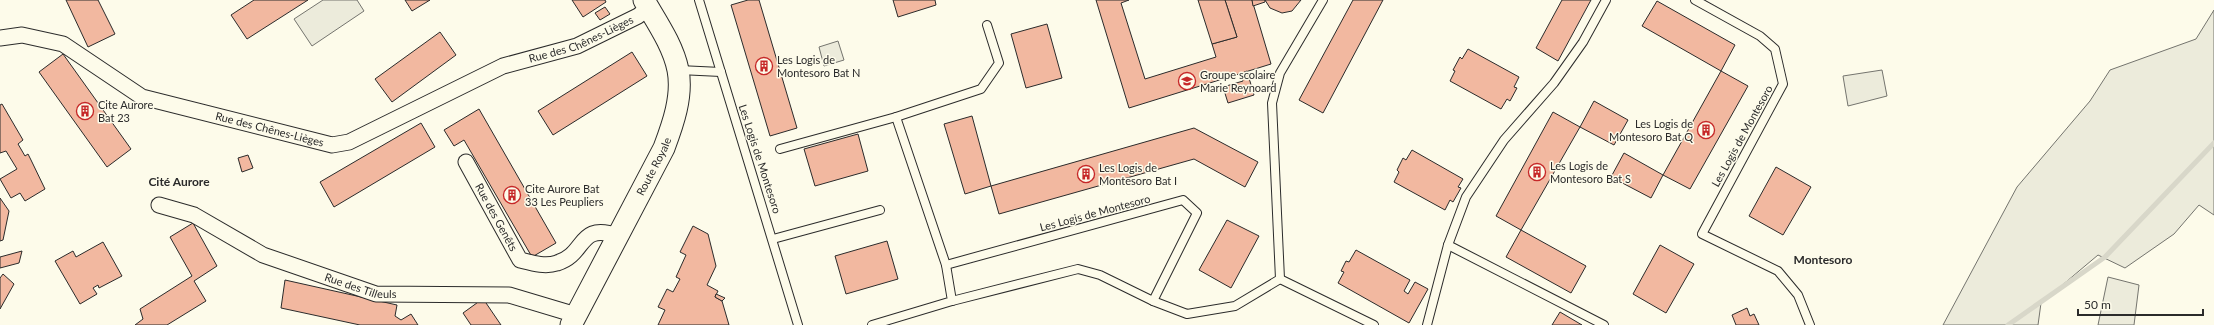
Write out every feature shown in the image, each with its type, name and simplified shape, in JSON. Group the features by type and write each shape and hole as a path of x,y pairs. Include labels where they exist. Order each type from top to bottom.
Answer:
{"main road":[{"name":"Route Royale","path":"573,320 664,148 674,121 678,70 667,42 646,4"}],"street":[{"name":"Rue des Chênes-Lièges","path":"0,38 22,35 64,44 142,97 332,145 349,142 503,66 577,46 638,16 646,4"},
{"name":"Rue des Genêts","path":"466,162 520,260 538,265 557,263 574,252 590,234 602,230 618,236"},
{"name":"Rue des Tilleuls","path":"159,205 194,215 263,254 376,294 509,295 573,320"}],"lane":[{"name":"Les Logis de Montesoro","path":"699,0 798,325"},
{"path":"1280,279 1272,103 1280,73 1323,0"},
{"path":"1427,325 1448,245 1466,197 1504,140 1554,82 1583,42 1606,0"},
{"name":"Les Logis de Montesoro","path":"1695,0 1760,36 1775,49 1783,84 1702,234 1778,271 1798,295 1810,325"},
{"path":"780,148 896,117 981,89 998,63 987,25"},
{"path":"678,70 721,72"},
{"path":"896,117 946,265 952,301"},
{"name":"Les Logis de Montesoro","path":"946,265 1183,200 1197,213 1153,301"},
{"path":"773,239 880,210"},
{"path":"1448,245 1604,325"},
{"path":"872,325 952,301 1078,269 1100,275 1153,301 1187,314 1218,310 1234,306 1280,279"},
{"path":"1280,279 1374,325"}],"shaded area":[{"path":"323,0 357,0 364,11 312,46 294,19"},
{"path":"2214,10 2214,215 2199,205 2174,234 2125,268 2098,255 2041,303 2038,325 1943,325 2017,187 2090,101 2110,70 2196,39"},
{"path":"838,41 844,60 824,66 819,47"},
{"path":"1882,70 1887,96 1848,106 1843,76"},
{"path":"2108,277 2139,285 2134,325 2098,325"}],"building":[{"path":"66,0 98,0 115,34 88,47"},
{"path":"254,0 308,0 247,39 231,15"},
{"path":"405,0 430,0 412,11"},
{"path":"572,0 605,0 606,2 583,17"},
{"name":"Les Logis de Montesoro Bat N","path":"748,0 759,0 797,128 770,136 731,5"},
{"path":"893,0 935,0 936,5 898,17"},
{"path":"1096,0 1129,0 1121,3 1145,79 1216,57 1212,44 1237,37 1225,0 1252,0 1271,64 1129,108"},
{"path":"1198,0 1225,0 1237,37 1212,44"},
{"path":"1252,0 1265,0 1265,2 1253,6"},
{"path":"1265,0 1301,0 1292,11 1282,13 1270,8"},
{"path":"1353,0 1383,0 1323,113 1299,100"},
{"path":"1562,0 1591,0 1558,61 1536,48"},
{"path":"1657,1 1735,45 1721,71 1642,26"},
{"path":"605,7 610,14 600,20 595,13"},
{"path":"1047,24 1062,78 1026,88 1011,34"},
{"path":"440,32 456,55 392,102 375,79"},
{"path":"1468,49 1519,77 1514,87 1517,88 1510,101 1507,99 1501,109 1450,81 1455,71 1453,70 1460,57 1462,59"},
{"path":"632,52 647,76 553,135 538,111"},
{"name":"Cite Aurore Bat 23","path":"63,54 131,149 107,167 39,72"},
{"path":"1247,71 1254,95 1228,103 1223,87 1243,81 1240,74"},
{"name":"Les Logis de Montesoro Bat Q","path":"1721,71 1748,86 1690,189 1663,175"},
{"path":"1594,101 1628,120 1614,145 1580,127"},
{"path":"2,104 23,140 18,144 25,156 28,154 45,189 25,201 20,193 11,198 0,179 17,169 6,151 0,153 0,105"},
{"name":"Cite Aurore Bat 33 Les Peupliers","path":"479,109 556,243 532,257 464,140 454,146 444,130"},
{"name":"Les Logis de Montesoro Bat S","path":"1553,112 1580,127 1521,230 1496,216"},
{"path":"972,116 991,186 965,194 944,124"},
{"path":"421,123 435,147 334,207 320,182"},
{"name":"Les Logis de Montesoro Bat I","path":"1194,128 1258,162 1245,187 1194,159 999,214 991,186"},
{"path":"858,134 868,171 815,186 804,149"},
{"path":"1412,150 1463,179 1458,187 1461,188 1453,202 1450,200 1445,210 1394,182 1399,172 1397,170 1403,158 1406,160"},
{"path":"1624,153 1663,175 1651,198 1611,177"},
{"path":"248,155 253,168 242,172 238,158"},
{"path":"1776,167 1811,187 1783,235 1749,216"},
{"path":"0,198 9,211 3,240 0,241"},
{"path":"1227,220 1259,236 1231,288 1199,270"},
{"path":"193,223 217,266 194,281 206,301 167,325 135,325 143,319 140,309 192,276 170,237"},
{"path":"693,226 708,234 716,266 707,285 718,291 715,297 722,301 729,325 658,325 665,310 658,307 667,289 673,292 680,279 676,277 686,255 680,252"},
{"path":"1521,230 1586,266 1571,293 1506,257"},
{"path":"887,241 898,279 846,294 835,256"},
{"path":"103,242 122,276 99,288 98,285 93,288 97,294 80,304 55,261 73,251 76,257"},
{"path":"1660,245 1694,264 1666,313 1633,294"},
{"path":"1356,250 1410,280 1404,291 1408,294 1415,282 1428,289 1409,323 1338,283 1344,272 1341,271 1346,261 1349,262"},
{"path":"22,251 19,263 0,268 0,257"},
{"path":"3,274 14,284 0,309 0,278"},
{"path":"285,280 397,305 395,316 401,320 411,314 418,325 360,325 281,308"},
{"path":"716,294 725,298 722,301 715,297"},
{"path":"481,300 484,300 501,325 471,325 463,313"},
{"path":"1747,308 1750,316 1754,314 1759,325 1736,325 1732,315"},
{"path":"1560,312 1582,325 1552,325"}],"waterway":[{"path":"2008,325 2105,257 2214,143"}],"place":[{"name":"Les Logis de Montesoro Bat N","path":"764,66"},
{"name":"Groupe scolaire Marie Reynoard","path":"1187,81"},
{"name":"Cite Aurore Bat 23","path":"85,111"},
{"name":"Les Logis de Montesoro Bat Q","path":"1706,130"},
{"name":"Les Logis de Montesoro Bat S","path":"1537,172"},
{"name":"Les Logis de Montesoro Bat I","path":"1086,174"},
{"name":"Cite Aurore Bat 33 Les Peupliers","path":"512,195"}],"district":[{"name":"Cité Aurore","path":"179,182"},
{"name":"Montesoro","path":"1823,260"}]}
